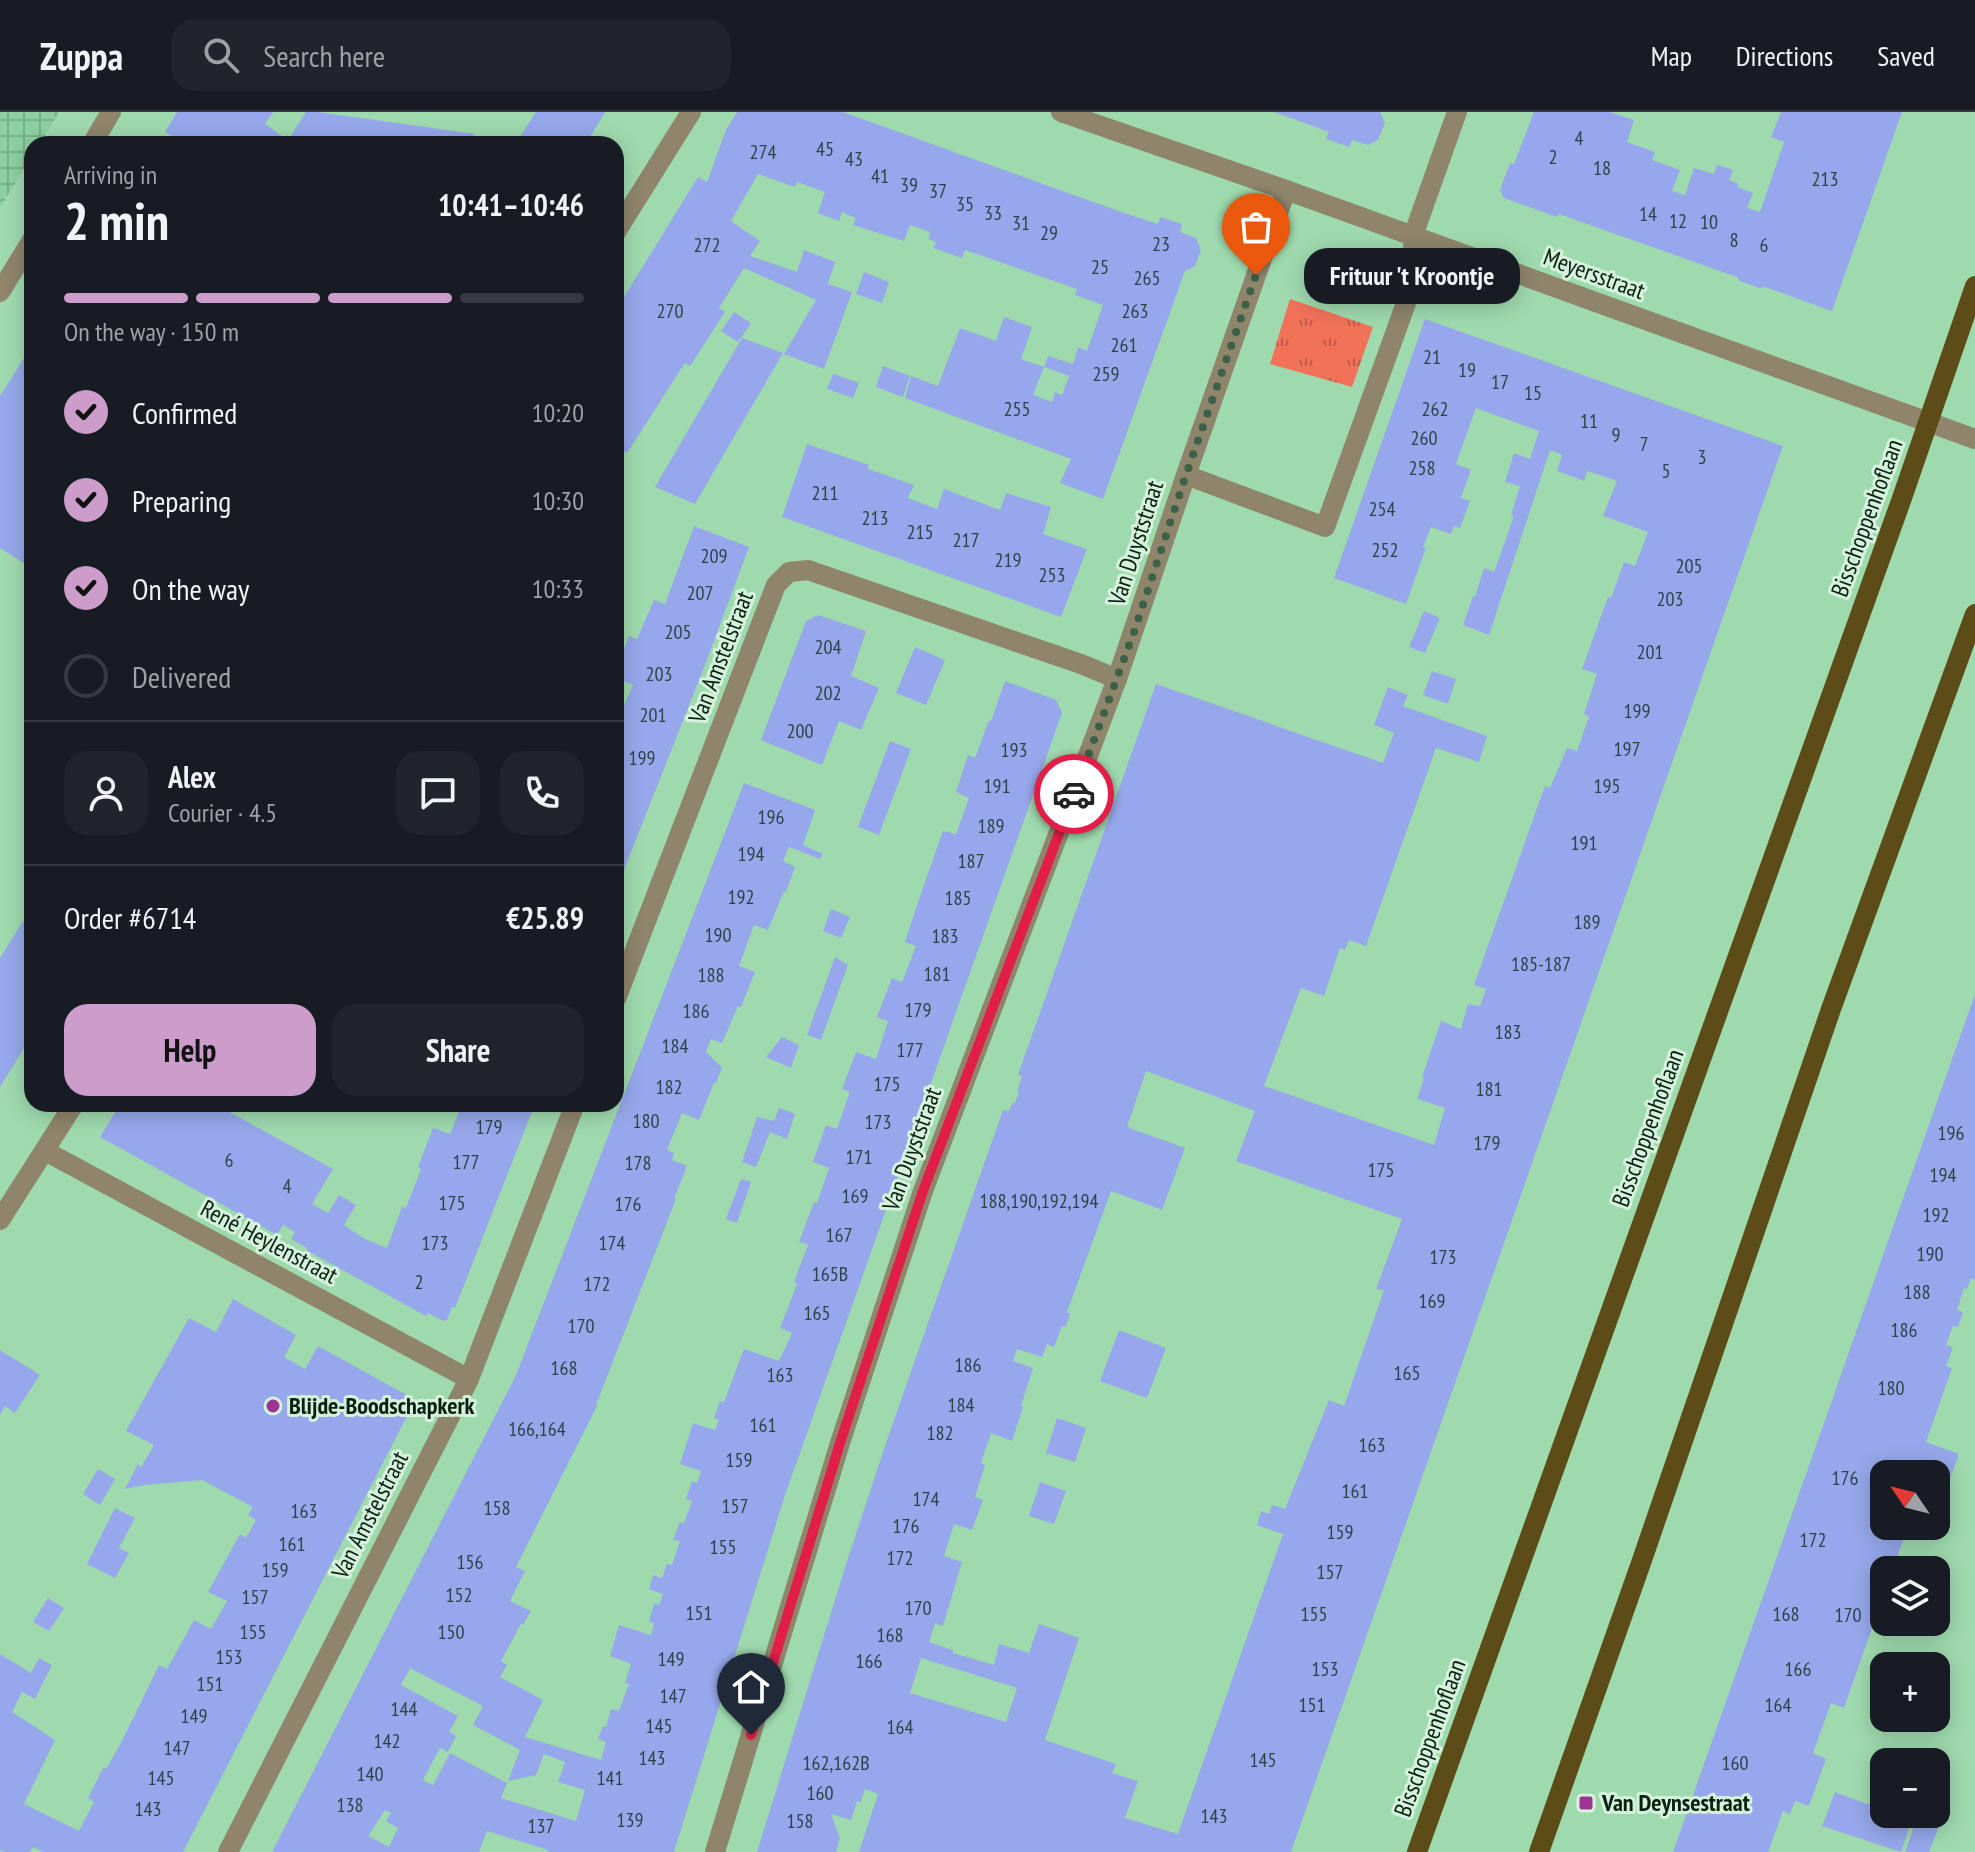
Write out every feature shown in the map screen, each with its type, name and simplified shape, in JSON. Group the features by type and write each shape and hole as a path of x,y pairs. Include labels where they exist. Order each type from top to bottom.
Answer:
{"main road":[{"name":"Bisschoppenhoflaan","path":"1417,1852 1975,286"},
{"path":"1539,1852 1831,1009 1975,614"}],"street":[{"path":"97,136 111,112"},
{"path":"624,219 691,112"},
{"name":"Meyersstraat","path":"1061,112 1929,421"},
{"path":"1413,236 1457,112"},
{"name":"Van Duyststraat","path":"715,1852 835,1458 923,1191 1117,679 1286,190"},
{"name":"Van Duyststraat","path":"1186,475 1325,527 1414,281 1413,236"},
{"path":"0,292 24,253"},
{"name":"Bisschoppenhoflaan","path":"1929,421 1975,439"},
{"name":"Van Amstelstraat","path":"624,978 776,585 789,572 808,570 1117,679"},
{"path":"0,1220 69,1112"},
{"name":"Van Amstelstraat","path":"228,1852 469,1379 572,1112"},
{"name":"René Heylenstraat","path":"45,1151 469,1379"}],"shaded area":[{"path":"0,112 59,112 45,136 24,136 24,169 0,208"}],"green space":[{"path":"1290,299 1373,327 1352,387 1270,364"}],"building":[{"path":"177,112 273,112 265,124 282,136 172,136 165,132"},
{"path":"306,112 475,134 473,136 291,136"},
{"path":"536,112 605,112 591,136 520,136"},
{"path":"737,112 843,112 1124,213 1158,224 1160,217 1182,224 1180,232 1196,238 1201,250 1195,266 1185,271 1103,499 1060,483 1071,459 905,398 911,376 938,386 960,328 996,341 1004,317 1032,327 1021,359 1044,367 1048,356 1073,364 1078,347 1087,351 1103,305 1075,295 1077,289 965,250 962,258 933,248 936,242 928,239 930,232 910,225 904,241 853,225 856,218 842,212 839,221 818,213 825,192 797,182 795,187 758,174 731,221 760,241 750,256 797,272 804,250 835,262 828,284 852,292 824,369 784,354 816,300 744,268 719,308 725,312 690,366 685,363 627,453 624,451 624,297 698,177 707,182 726,130","holes":["1044,367 1069,376 1062,395 1055,392 1052,402 1033,395"]},
{"path":"1274,112 1380,112 1385,123 1378,140 1368,145 1352,140 1349,147 1326,139 1329,132"},
{"path":"1534,112 1610,112 1634,120 1627,142 1655,152 1652,160 1680,170 1672,191 1685,195 1694,168 1714,174 1717,165 1733,170 1729,180 1753,193 1747,208 1760,212 1784,142 1771,137 1781,112 1902,112 1832,311 1765,287 1759,288 1737,277 1559,214 1557,217 1504,198 1500,190 1510,163 1514,164"},
{"path":"864,272 889,282 882,303 856,294"},
{"path":"734,312 751,323 738,342 721,331"},
{"path":"1425,319 1783,446 1291,1852 859,1852 878,1794 865,1789 851,1820 831,1814 840,1838 836,1852 757,1852 889,1434 1003,1110 1009,1111 1019,1092 1022,1076 1018,1075 1156,684 1383,763 1394,733 1374,725 1388,687 1408,695 1403,706 1487,736 1479,762 1436,748 1366,946 1349,940 1345,950 1340,948 1324,996 1301,988 1264,1086 1434,1145 1445,1108 1417,1099 1441,1021 1461,1029 1468,1004 1480,1006 1486,989 1474,985 1545,786 1550,788 1567,748 1577,751 1589,717 1584,714 1597,674 1582,669 1624,562 1635,566 1648,532 1603,516 1617,481 1587,471 1584,481 1557,471 1562,455 1550,450 1489,635 1463,625 1484,568 1494,572 1514,516 1511,515 1520,486 1505,482 1514,453 1530,459 1539,431 1476,408 1456,464 1471,470 1461,498 1470,501 1460,528 1454,526 1451,534 1431,527 1406,604 1334,578","holes":["1146,1071 1255,1111 1236,1161 1402,1219 1376,1289 1384,1290 1344,1406 1329,1400 1285,1509 1272,1505 1269,1514 1261,1511 1257,1525 1283,1534 1178,1834 1125,1818 1138,1781 1112,1773 1116,1764 1045,1740 1079,1638 1039,1624 1029,1653 999,1644 994,1665 929,1642 935,1623 943,1626 962,1562 944,1556 954,1524 972,1530 983,1500 975,1497 985,1465 981,1463 991,1433 1012,1441 1023,1407 1033,1368 1013,1361 1017,1349 1042,1357 1047,1344 1054,1347 1062,1326 1066,1327 1070,1313 1067,1312 1111,1191 1162,1210 1185,1148 1127,1127","921,1658 1017,1688 1006,1722 910,1693"]},
{"path":"742,338 783,353 695,504 655,487"},
{"path":"24,358 24,563 0,548 0,396"},
{"path":"883,366 910,376 903,397 876,387"},
{"path":"833,374 859,383 853,398 827,389"},
{"path":"807,444 869,465 868,469 914,485 908,498 937,509 944,489 1000,510 1006,493 1051,507 1043,534 1087,549 1061,617 782,517"},
{"path":"694,526 749,547 624,870 624,706 633,685 624,681 624,649 629,636 637,639 654,600 665,604"},
{"path":"1424,611 1440,618 1425,653 1409,647"},
{"path":"818,615 866,631 851,676 879,688 861,730 839,721 822,765 761,740 806,621"},
{"path":"915,647 945,660 926,705 896,693"},
{"path":"1432,671 1456,679 1448,704 1423,695"},
{"path":"1005,681 1056,700 1062,713 784,1498 674,1852 547,1852 487,1831 479,1852 272,1852 516,1375 617,1112 624,1112 624,1095 744,783 815,810 803,845 823,854 820,859 789,847 783,861 795,867 786,892 768,930 754,925 739,966 755,972 722,1043 711,1039 706,1052 722,1068 699,1120 682,1113 667,1150 674,1153 672,1160 687,1166 676,1199 597,1406 516,1567 525,1571 510,1601 531,1611 501,1661 507,1665 500,1677 543,1700 525,1737 601,1760 606,1742 598,1739 603,1726 606,1727 611,1709 619,1711 629,1684 625,1683 631,1664 610,1656 619,1625 651,1635 654,1623 649,1622 654,1603 659,1605 663,1594 649,1589 653,1575 662,1578 667,1564 672,1565 680,1541 673,1540 680,1522 684,1523 692,1501 686,1499 692,1481 697,1483 701,1471 680,1464 693,1423 715,1430 719,1420 714,1418 720,1401 724,1402 744,1349 779,1361 792,1333 780,1328 808,1245 799,1242 829,1168 813,1162 826,1125 837,1129 850,1092 842,1089 856,1052 876,1059 888,1021 877,1017 892,978 902,982 916,946 905,942 943,831 956,834 969,798 956,792 968,755 975,758","holes":["410,1668 483,1706 473,1725 520,1750 508,1781 536,1775 544,1754 565,1762 558,1782 585,1790 576,1821 501,1798 507,1783 450,1753 433,1785 423,1780 440,1748 448,1752 456,1736 449,1732 458,1716 401,1685","385,1810 391,1813 386,1821 398,1828 389,1847 368,1836"]},
{"path":"890,741 911,749 879,835 858,827"},
{"path":"831,909 850,917 841,938 823,931"},
{"path":"23,921 24,1048 0,1087 0,958"},
{"path":"835,957 848,965 821,1040 807,1035"},
{"path":"1975,994 1975,1280 1971,1278 1967,1289 1964,1288 1957,1310 1963,1312 1958,1327 1953,1326 1946,1345 1953,1347 1946,1366 1952,1368 1926,1442 1959,1454 1950,1478 1950,1460 1870,1460 1870,1540 1903,1540 1898,1556 1870,1556 1870,1634 1844,1708 1831,1703 1813,1753 1826,1759 1809,1806 1795,1801 1790,1814 1783,1811 1768,1852 1673,1852"},
{"path":"782,1037 799,1045 791,1068 766,1057"},
{"path":"779,1108 795,1114 787,1139 770,1132 756,1167 742,1162 757,1117 774,1121"},
{"path":"115,1112 230,1112 333,1169 312,1204 328,1213 339,1195 356,1205 344,1225 365,1239 387,1248 402,1207 406,1208 421,1169 418,1167 433,1128 450,1134 459,1112 532,1112 455,1308 452,1307 447,1320 443,1321 428,1313 426,1316 306,1250 291,1239 295,1232 283,1225 277,1235 100,1137"},
{"path":"741,1179 751,1182 737,1223 726,1219"},
{"path":"233,1299 296,1335 284,1357 305,1369 318,1346 405,1394 406,1418 183,1852 43,1852 33,1847 30,1852 0,1850 0,1654 31,1673 39,1658 52,1665 35,1699 22,1692 12,1712 55,1740 24,1804 79,1831 94,1802 88,1798 103,1768 106,1769 122,1741 159,1665 167,1669 194,1620 211,1629 227,1601 208,1592 240,1534 246,1538 256,1520 248,1515 253,1507 202,1480 125,1489 138,1464 141,1467 154,1445 126,1431 189,1318 216,1332"},
{"path":"1119,1330 1166,1348 1147,1398 1100,1381"},
{"path":"0,1350 40,1375 15,1413 5,1406 0,1415"},
{"path":"1057,1418 1086,1428 1075,1462 1046,1453"},
{"path":"98,1469 115,1479 100,1505 83,1494"},
{"path":"1040,1482 1066,1491 1054,1524 1029,1516"},
{"path":"115,1508 135,1518 119,1548 129,1553 115,1578 87,1564"},
{"path":"48,1598 64,1608 49,1631 33,1622"},
{"path":"1835,1792 1870,1803 1870,1828 1909,1828 1901,1852 1822,1826"},
{"path":"1914,1828 1938,1828 1929,1852 1905,1852"}],"way so far":[{"path":"1074,794 1134,632 1256,275"}],"place":[{"name":"Frituur 't Kroontje","path":"1256,275"},
{"name":"Blijde-Boodschapkerk","path":"273,1406"},
{"name":"Van Deynsestraat","path":"1586,1803"}],"route":[{"path":"751,1735 840,1443 923,1191 1074,794"}]}
